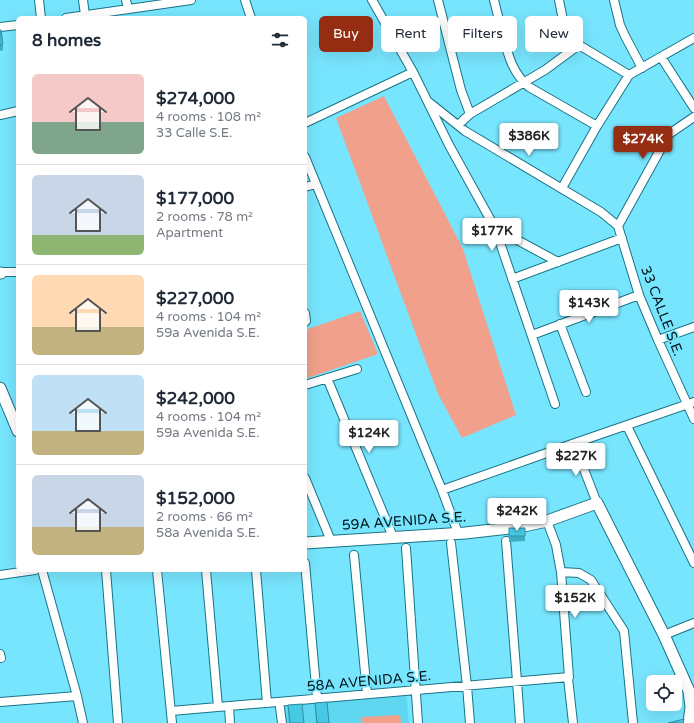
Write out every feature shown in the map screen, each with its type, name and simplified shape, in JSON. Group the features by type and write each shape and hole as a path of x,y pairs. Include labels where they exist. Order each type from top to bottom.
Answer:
{"street":[{"path":"39,0 41,16"},
{"path":"83,0 85,15"},
{"path":"126,0 128,9"},
{"path":"79,16 191,0"},
{"path":"245,0 250,16"},
{"path":"372,0 413,72 449,145 495,228 555,404"},
{"path":"438,0 461,90 470,114"},
{"path":"494,0 509,58 516,73 529,87 597,126"},
{"path":"558,0 562,16"},
{"path":"614,0 620,25 642,68"},
{"path":"0,27 16,25"},
{"path":"562,188 597,126 629,75 694,38"},
{"path":"583,47 629,75"},
{"path":"458,125 470,114 545,70 569,52"},
{"path":"661,57 694,108"},
{"path":"307,122 413,72"},
{"path":"428,102 465,131 601,212 618,226 669,134 694,117"},
{"path":"0,114 16,111"},
{"path":"307,162 442,490 458,533"},
{"path":"307,186 316,184"},
{"name":"33 CALLE S.E.","path":"618,226 639,295 658,340 690,403 694,419"},
{"path":"495,228 558,262"},
{"path":"512,279 622,238"},
{"path":"0,273 16,272"},
{"path":"532,335 639,295"},
{"path":"560,324 586,392"},
{"path":"658,340 694,327"},
{"path":"307,384 357,370"},
{"path":"327,378 393,537"},
{"path":"0,388 16,426"},
{"path":"442,490 690,403"},
{"path":"627,426 694,563"},
{"path":"572,444 578,454 597,503 664,635 689,691 691,707 689,723"},
{"path":"307,483 331,542"},
{"name":"59A AVENIDA S.E.","path":"307,543 458,533 519,527 547,521 597,503"},
{"path":"547,521 556,545 561,572 568,678 573,723"},
{"path":"506,541 520,723"},
{"path":"451,544 470,723"},
{"path":"406,548 418,723"},
{"path":"354,555 367,694"},
{"path":"0,575 21,572"},
{"path":"43,572 83,723"},
{"path":"106,572 118,723"},
{"path":"157,572 172,723"},
{"path":"206,572 218,707"},
{"path":"256,572 267,703"},
{"path":"306,572 317,698"},
{"path":"561,572 579,573 591,580 624,631 633,723"},
{"path":"664,635 694,623"},
{"name":"58A AVENIDA S.E.","path":"171,711 569,677"},
{"path":"0,702 77,696"},
{"path":"229,706 230,723"},
{"path":"280,708 282,723"}],"shaded area":[{"path":"384,96 463,249 516,415 462,438 438,394 336,118"},
{"path":"360,311 378,354 307,378 307,329"},
{"path":"406,694 409,723 285,723 284,706"},
{"path":"400,715 401,723 361,723 361,717"}],"building":[{"path":"0,30 3,44 0,45"},
{"path":"509,528 525,528 525,536 509,536"},
{"path":"327,702 329,723 317,723 315,703"},
{"path":"302,704 304,723 290,723 288,705"},
{"path":"684,719 683,723 668,723"}]}
